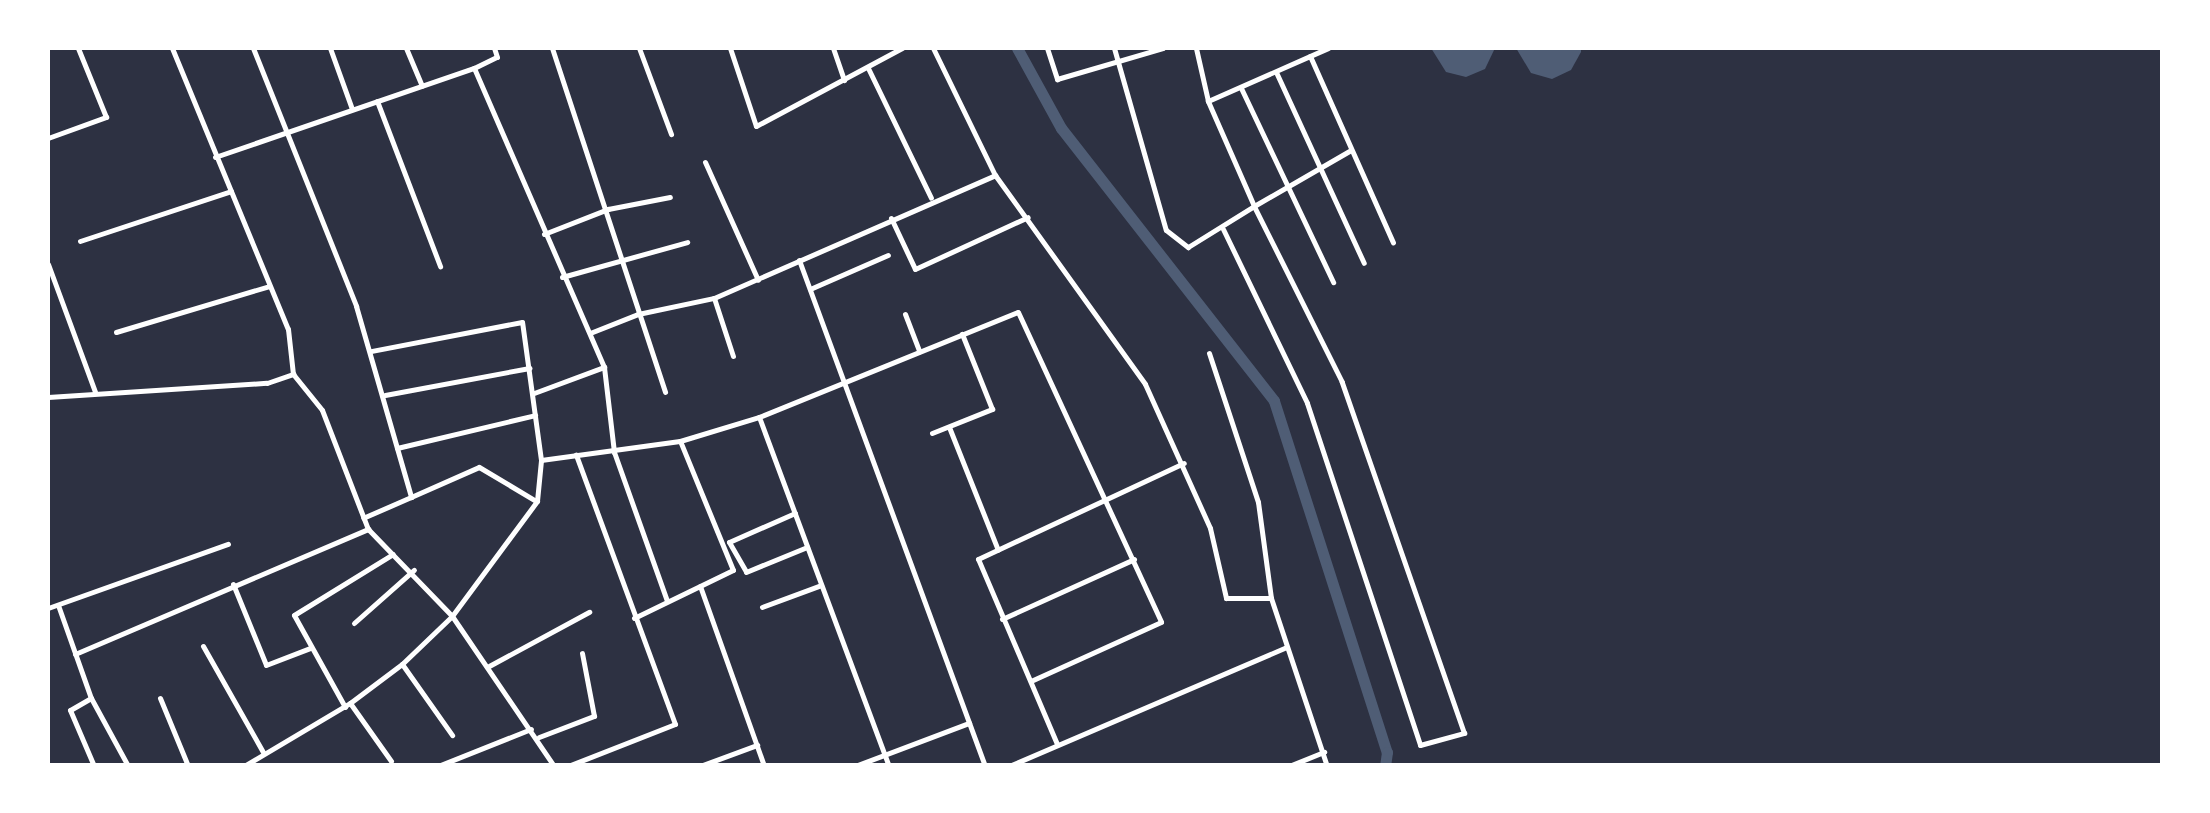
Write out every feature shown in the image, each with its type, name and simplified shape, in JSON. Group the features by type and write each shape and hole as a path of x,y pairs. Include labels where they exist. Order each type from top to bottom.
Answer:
{"street":[{"path":"48,138 106,116 78,48"},
{"path":"172,48 288,329 293,374 322,410 368,529 414,570 452,616 539,737 551,765"},
{"path":"254,48 371,351 411,497"},
{"path":"330,48 352,109"},
{"path":"406,48 422,86"},
{"path":"215,157 474,68 497,57 495,48"},
{"path":"552,48 608,209 618,260 665,392"},
{"path":"639,48 671,134"},
{"path":"730,48 756,126 902,48"},
{"path":"833,48 844,80"},
{"path":"932,48 995,176 1138,373 1184,462 1210,528 1226,598 1271,598"},
{"path":"1047,48 1057,78 1163,48"},
{"path":"1114,48 1166,230 1188,247 1352,150"},
{"path":"1196,48 1208,101 1254,206 1342,382 1464,733 1420,745 1307,404 1223,229"},
{"path":"1208,101 1328,48"},
{"path":"1310,56 1393,242"},
{"path":"474,68 562,278 604,367 614,452 667,601"},
{"path":"868,68 930,198"},
{"path":"1276,72 1364,263"},
{"path":"1241,88 1334,282"},
{"path":"377,101 440,266"},
{"path":"705,162 758,280"},
{"path":"590,333 638,314 714,298 930,198 995,176"},
{"path":"80,241 231,191"},
{"path":"544,234 608,209 670,197"},
{"path":"891,218 915,269 1028,217"},
{"path":"562,278 688,242"},
{"path":"810,289 888,255"},
{"path":"799,260 985,766"},
{"path":"48,264 95,392"},
{"path":"116,332 269,286"},
{"path":"714,298 733,356"},
{"path":"541,460 680,441 759,417 1018,312 1161,622 1031,681"},
{"path":"906,314 919,351"},
{"path":"244,766 347,705 402,664 452,616 537,501 541,460 522,322 371,351"},
{"path":"932,433 992,409 962,334"},
{"path":"1209,353 1258,502 1271,598 1327,766"},
{"path":"534,393 604,367"},
{"path":"384,396 530,368"},
{"path":"48,396 268,383 293,374"},
{"path":"397,448 536,415"},
{"path":"759,417 889,766"},
{"path":"949,426 998,550"},
{"path":"636,620 733,570 680,441"},
{"path":"568,766 675,724 576,455"},
{"path":"1057,744 978,560 1184,462"},
{"path":"363,518 479,467 537,501"},
{"path":"795,513 729,542 746,572 807,546"},
{"path":"75,654 368,529"},
{"path":"48,608 228,544"},
{"path":"391,761 347,705 294,616 393,554"},
{"path":"1002,619 1134,560"},
{"path":"354,624 414,570"},
{"path":"233,584 266,665 310,648"},
{"path":"762,607 822,585"},
{"path":"700,586 764,766"},
{"path":"58,605 90,698 128,766"},
{"path":"489,666 589,612"},
{"path":"203,646 263,752"},
{"path":"1008,766 1287,647"},
{"path":"539,737 594,716 582,653"},
{"path":"402,664 452,734"},
{"path":"90,698 70,710 94,766"},
{"path":"160,698 188,766"},
{"path":"855,766 969,723"},
{"path":"438,766 531,729"},
{"path":"700,766 757,745"},
{"path":"1290,766 1324,752"}],"water":[{"path":"1431,48 1495,48 1485,69 1466,77 1446,72"},
{"path":"1516,48 1581,48 1581,52 1571,70 1552,79 1531,73"}],"waterway":[{"path":"1017,48 1061,128 1274,401 1387,752 1385,766"}]}
